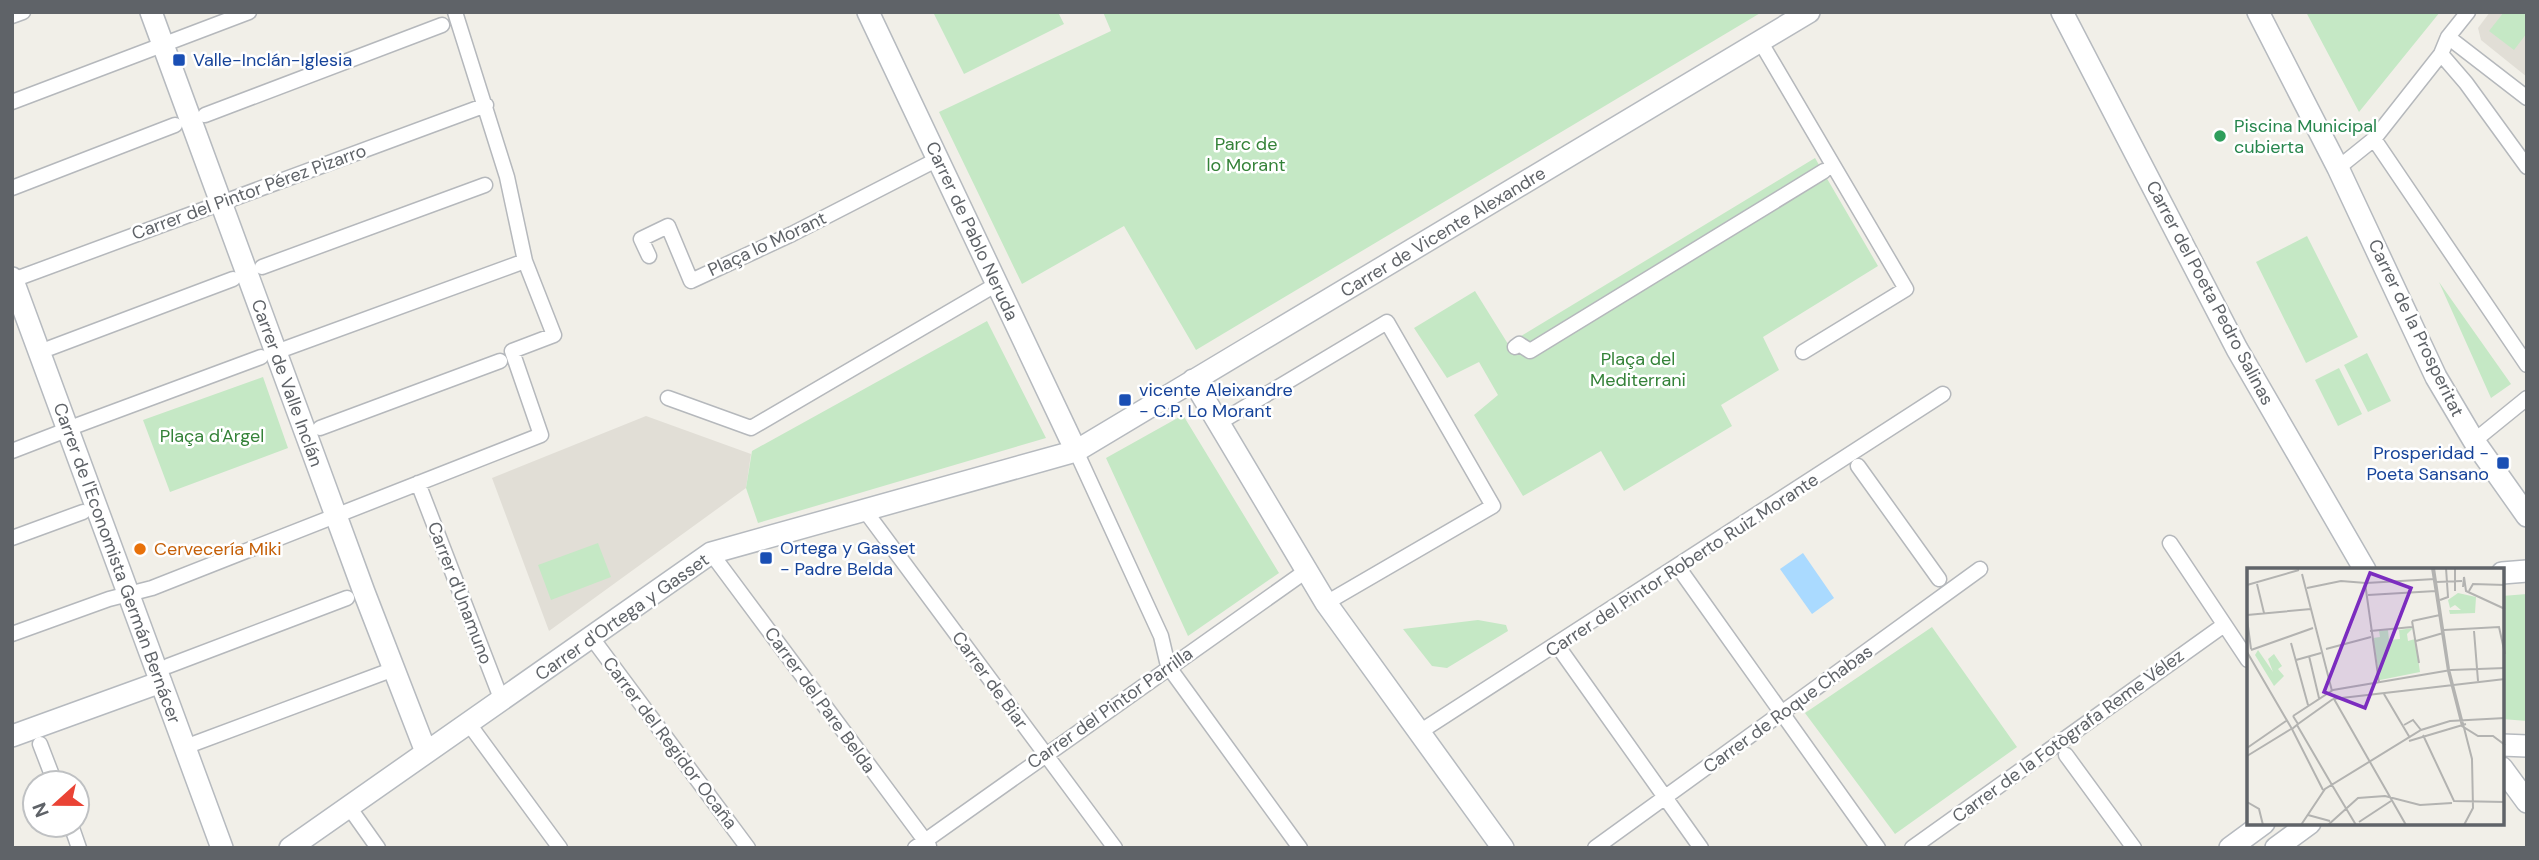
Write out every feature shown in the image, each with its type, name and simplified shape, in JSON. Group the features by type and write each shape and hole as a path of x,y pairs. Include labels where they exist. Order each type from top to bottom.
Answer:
{"street":[{"path":"12,16 23,12"},
{"name":"Carrer de Valle Inclán","path":"151,12 220,202 269,355 336,515 426,752"},
{"path":"12,102 249,12"},
{"path":"12,634 109,599 129,596 541,435 512,351 554,335 525,261 507,177 455,12"},
{"name":"Carrer de Pablo Neruda","path":"868,12 1076,451"},
{"name":"Carrer de Vicente Alexandre","path":"1076,451 1809,12"},
{"name":"Carrer del Poeta Pedro Salinas","path":"2062,12 2237,349 2364,568"},
{"name":"Carrer de la Prosperitat","path":"2258,12 2338,168 2436,377 2474,442 2527,516"},
{"path":"2338,168 2374,139 2441,54 2448,37 2468,12"},
{"path":"205,115 442,25"},
{"path":"2448,37 2527,98"},
{"path":"1760,41 1906,289 1803,352"},
{"path":"2441,54 2471,89 2527,167"},
{"path":"2471,89 2475,78 2487,67"},
{"name":"Carrer del Pintor Pérez Pizarro","path":"13,279 486,105"},
{"path":"12,188 176,125"},
{"path":"2374,139 2527,365"},
{"name":"Plaça lo Morant","path":"649,256 641,239 668,226 691,281 938,159"},
{"path":"1515,347 1519,344 1530,351 1824,172"},
{"path":"262,267 485,185"},
{"path":"12,451 525,261"},
{"name":"Carrer de l'Economista Germán Bernácer","path":"13,279 73,427 129,596 165,674 184,747 222,848"},
{"path":"50,348 233,279"},
{"path":"668,398 751,428 997,284"},
{"path":"1217,424 1387,322 1493,506 1326,603"},
{"path":"320,428 500,361"},
{"path":"1193,380 1326,603 1503,848"},
{"name":"Carrer del Pintor Roberto Ruiz Morante","path":"1418,733 1943,394"},
{"path":"2474,442 2527,398"},
{"path":"1076,451 1161,635 1168,667 1300,848"},
{"name":"Carrer d'Ortega y Gasset","path":"289,848 711,553 866,512 1076,451"},
{"path":"1858,466 1939,579"},
{"name":"Carrer d'Unamuno","path":"418,483 502,701"},
{"path":"12,538 83,512"},
{"name":"Carrer de Biar","path":"866,512 1115,848"},
{"path":"2170,543 2247,657"},
{"name":"Carrer del Pare Belda","path":"711,553 924,845"},
{"path":"1678,567 1878,848"},
{"name":"Carrer de Roque Chabas","path":"1595,848 1980,569"},
{"name":"Carrer del Pintor Parrilla","path":"924,845 1045,754 1306,571"},
{"path":"2504,573 2527,571"},
{"path":"12,736 347,598"},
{"name":"Carrer de la Fotògrafa Reme Vélez","path":"1912,848 2224,625"},
{"name":"Carrer del Regidor Ocaña","path":"592,638 748,848"},
{"path":"1557,645 1700,848"},
{"path":"184,747 394,669"},
{"path":"469,724 561,848"},
{"path":"40,744 50,769"},
{"path":"2504,745 2527,746"},
{"path":"2066,755 2134,848"},
{"path":"2504,771 2527,802"},
{"path":"349,807 378,848"},
{"path":"2230,848 2261,825"},
{"path":"2276,848 2307,825"}],"shaded area":[{"path":"2490,12 2527,12 2527,77 2481,40 2478,28"},
{"path":"646,416 751,454 746,488 549,631 492,478"}],"green space":[{"path":"933,12 1058,12 1064,24 964,74"},
{"name":"Parc de lo Morant","path":"1103,12 1762,12 1196,350 1124,226 1022,284 939,112 1111,31"},
{"path":"2306,12 2440,12 2359,112"},
{"path":"2504,12 2527,12 2527,33 2514,50 2489,31"},
{"name":"Plaça del Mediterrani","path":"1815,158 1878,266 1763,337 1779,370 1721,405 1732,426 1624,491 1601,451 1523,496 1474,415 1498,395 1479,362 1447,378 1414,328 1475,291 1508,344"},
{"path":"2307,236 2358,337 2306,363 2256,262"},
{"path":"2439,282 2511,384 2491,398"},
{"path":"987,321 1046,438 758,523 746,488 752,451"},
{"path":"2367,353 2391,401 2368,412 2344,365"},
{"path":"2339,368 2362,414 2338,426 2315,380"},
{"name":"Plaça d'Argel","path":"263,377 288,448 170,492 143,420"},
{"path":"1183,415 1279,573 1188,636 1106,458"},
{"path":"598,543 611,577 551,600 538,565"},
{"path":"2527,594 2527,721 2504,719 2504,596"},
{"path":"1478,620 1506,625 1508,631 1447,668 1432,666 1403,629"},
{"path":"1932,627 2017,747 1895,834 1805,713"}],"water":[{"path":"1803,553 1834,598 1812,614 1780,569"}],"place":[{"name":"Valle-Inclán-Iglesia","path":"179,60"},
{"name":"Piscina Municipal cubierta","path":"2220,136"},
{"name":"vicente Aleixandre - C.P. Lo Morant","path":"1125,400"},
{"name":"Prosperidad - Poeta Sansano","path":"2503,463"},
{"name":"Cervecería Miki","path":"140,549"},
{"name":"Ortega y Gasset - Padre Belda","path":"766,558"}]}
